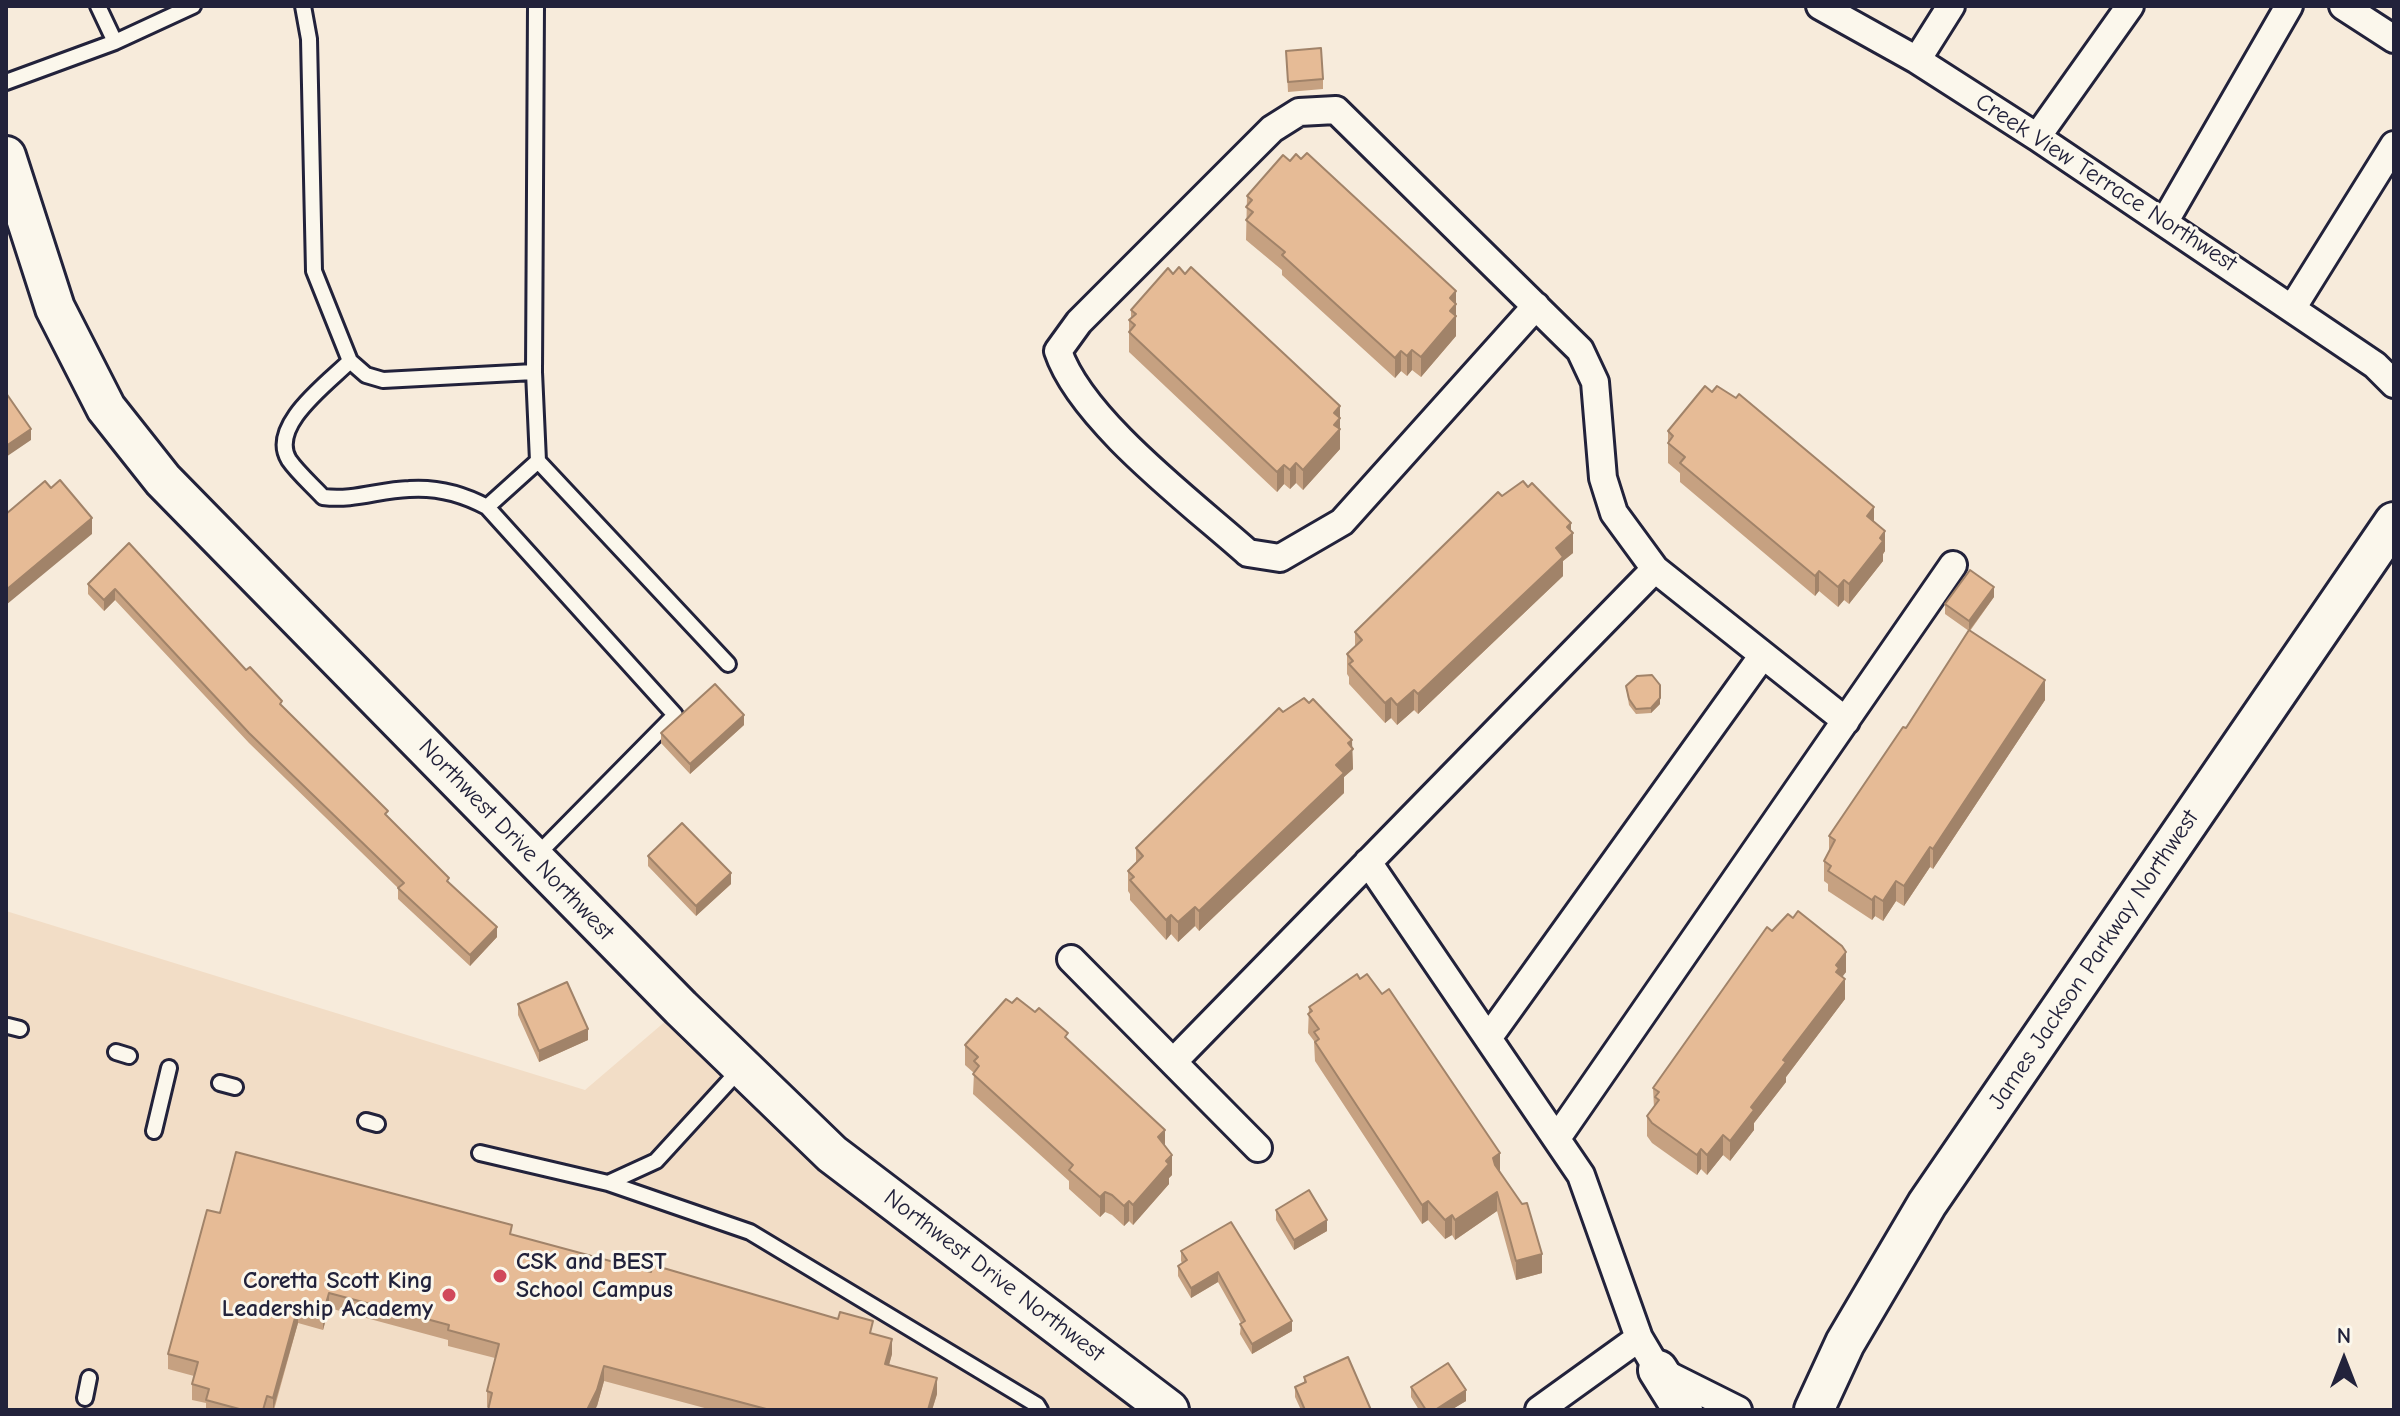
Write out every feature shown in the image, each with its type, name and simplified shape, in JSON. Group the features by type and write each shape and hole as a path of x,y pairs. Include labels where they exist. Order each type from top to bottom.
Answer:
{"street":[{"name":"Creek View Terrace Northwest","path":"1820,6 1917,60 2037,137 2391,376"},
{"path":"1917,60 1951,6"},
{"path":"2037,137 2130,6"},
{"path":"2165,221 2289,6"},
{"path":"2343,6 2394,39"},
{"path":"1536,306 1342,522 1280,558 1248,553 1101,420 1067,377 1058,351 1079,322 1272,129 1299,112 1336,110 1536,306 1580,350 1595,382 1603,478 1614,513 1655,569 1846,721"},
{"path":"2293,307 2394,145"},
{"name":"Northwest Drive Northwest","path":"6,156 55,308 106,408 163,480 534,859 832,1154 1169,1410"},
{"name":"James Jackson Parkway Northwest","path":"1814,1410 1845,1343 1927,1204 2394,522"},
{"path":"1557,1138 1953,565"},
{"path":"1173,1062 1655,569"},
{"path":"1489,1037 1763,655"},
{"path":"1368,862 1581,1175 1639,1338 1683,1410"},
{"path":"1071,959 1258,1148"},
{"path":"1553,1406 1639,1338"},
{"path":"1658,1370 1738,1410"}],"lane":[{"path":"98,6 115,42"},
{"path":"6,82 115,42 193,6"},
{"path":"303,6 309,39 314,271 350,361 366,375 383,380 534,372"},
{"path":"536,6 534,372 538,461 728,664"},
{"path":"350,361 291,420 284,441 288,458 323,497 349,500 410,488 461,494 487,507 675,715 534,859"},
{"path":"487,507 538,461"},
{"path":"608,1183 656,1161 742,1067"},
{"path":"154,1131 169,1068"},
{"path":"220,1083 235,1087"},
{"path":"480,1153 608,1183 750,1232 867,1300 1037,1405 1040,1410"},
{"path":"85,1398 89,1378"}],"shaded area":[{"name":"CSK and BEST School Campus","path":"6,911 585,1090 681,1008 1169,1410 6,1410"}],"building":[{"path":"1321,48 1323,79 1288,82 1286,51"},
{"path":"1307,153 1456,291 1450,298 1456,304 1450,311 1456,316 1421,357 1412,350 1407,356 1401,351 1395,358 1282,255 1285,252 1246,220 1253,212 1246,207 1252,200 1247,196 1283,155 1290,161 1296,154 1301,159"},
{"path":"1179,267 1185,274 1191,267 1340,406 1334,413 1340,418 1334,425 1340,429 1303,470 1296,463 1290,470 1284,465 1277,472 1129,332 1135,325 1129,320 1136,314 1131,310 1168,268 1173,274"},
{"path":"1705,386 1712,392 1717,386 1736,398 1739,394 1874,507 1867,516 1885,531 1880,538 1883,541 1849,584 1844,580 1838,587 1819,571 1815,576 1680,463 1685,457 1668,443 1673,436 1668,431"},
{"path":"6,393 31,429 6,446"},
{"path":"60,480 92,518 6,590 6,514 45,481 51,488"},
{"path":"1523,481 1528,487 1532,483 1571,523 1567,527 1573,533 1556,548 1563,557 1418,694 1414,690 1397,705 1391,698 1385,703 1349,664 1353,661 1347,654 1362,640 1355,632 1498,492 1502,496"},
{"path":"129,543 246,670 250,667 282,701 280,704 388,811 385,814 449,878 447,881 497,927 470,955 398,888 404,883 249,733 115,589 104,600 88,584"},
{"path":"1970,570 1994,587 1969,621 1945,604"},
{"path":"1969,630 2045,680 1933,849 1930,847 1904,886 1896,881 1883,901 1875,896 1872,900 1828,871 1831,866 1824,861 1835,840 1829,836 1903,727 1906,728"},
{"path":"1652,675 1660,685 1660,698 1651,708 1636,709 1629,699 1626,686 1637,676"},
{"path":"715,684 744,715 690,764 661,733"},
{"path":"1304,698 1309,703 1313,699 1352,740 1348,743 1353,749 1336,765 1344,773 1199,911 1195,907 1178,922 1171,915 1166,920 1130,880 1134,877 1128,871 1143,856 1136,848 1279,708 1283,712"},
{"path":"682,823 731,873 696,906 648,856"},
{"path":"1798,911 1842,946 1846,952 1836,965 1839,968 1836,972 1845,979 1783,1060 1786,1062 1751,1107 1754,1110 1730,1141 1723,1135 1707,1155 1701,1149 1697,1155 1652,1123 1647,1116 1659,1100 1655,1097 1659,1092 1653,1088 1767,927 1772,931 1788,914 1793,918"},
{"path":"1357,974 1360,979 1367,974 1382,994 1389,989 1500,1153 1493,1158 1495,1165 1522,1204 1527,1203 1542,1254 1516,1261 1497,1192 1455,1220 1452,1215 1445,1220 1428,1201 1422,1205 1315,1042 1319,1039 1314,1032 1319,1029 1308,1014 1312,1011 1309,1007"},
{"path":"567,982 588,1029 539,1051 518,1004"},
{"path":"1017,998 1035,1012 1039,1008 1068,1033 1065,1037 1165,1130 1158,1137 1172,1155 1166,1161 1169,1164 1133,1205 1129,1201 1124,1206 1105,1192 1100,1197 1069,1170 1073,1165 973,1074 979,1066 974,1061 978,1057 965,1045 1006,999 1012,1003"},
{"name":"Coretta Scott King Leadership Academy","path":"236,1152 512,1225 510,1234 651,1272 653,1265 838,1319 840,1312 873,1321 870,1333 892,1339 885,1364 937,1378 928,1410 770,1410 604,1366 587,1410 488,1410 492,1393 487,1391 499,1344 448,1330 449,1325 329,1293 323,1314 298,1307 273,1398 267,1396 263,1410 243,1410 206,1400 209,1389 192,1384 198,1362 168,1354 207,1210 220,1213"},
{"path":"1309,1190 1327,1220 1294,1240 1276,1210"},
{"path":"1231,1222 1292,1321 1252,1344 1240,1324 1245,1321 1218,1272 1191,1288 1178,1266 1187,1260 1181,1251"},
{"path":"1348,1357 1371,1410 1305,1410 1295,1387 1306,1382 1304,1377"},
{"path":"1448,1363 1466,1390 1435,1410 1426,1410 1411,1387"}],"place":[{"name":"CSK and BEST School Campus","path":"500,1276"},
{"name":"Coretta Scott King Leadership Academy","path":"449,1295"}]}
